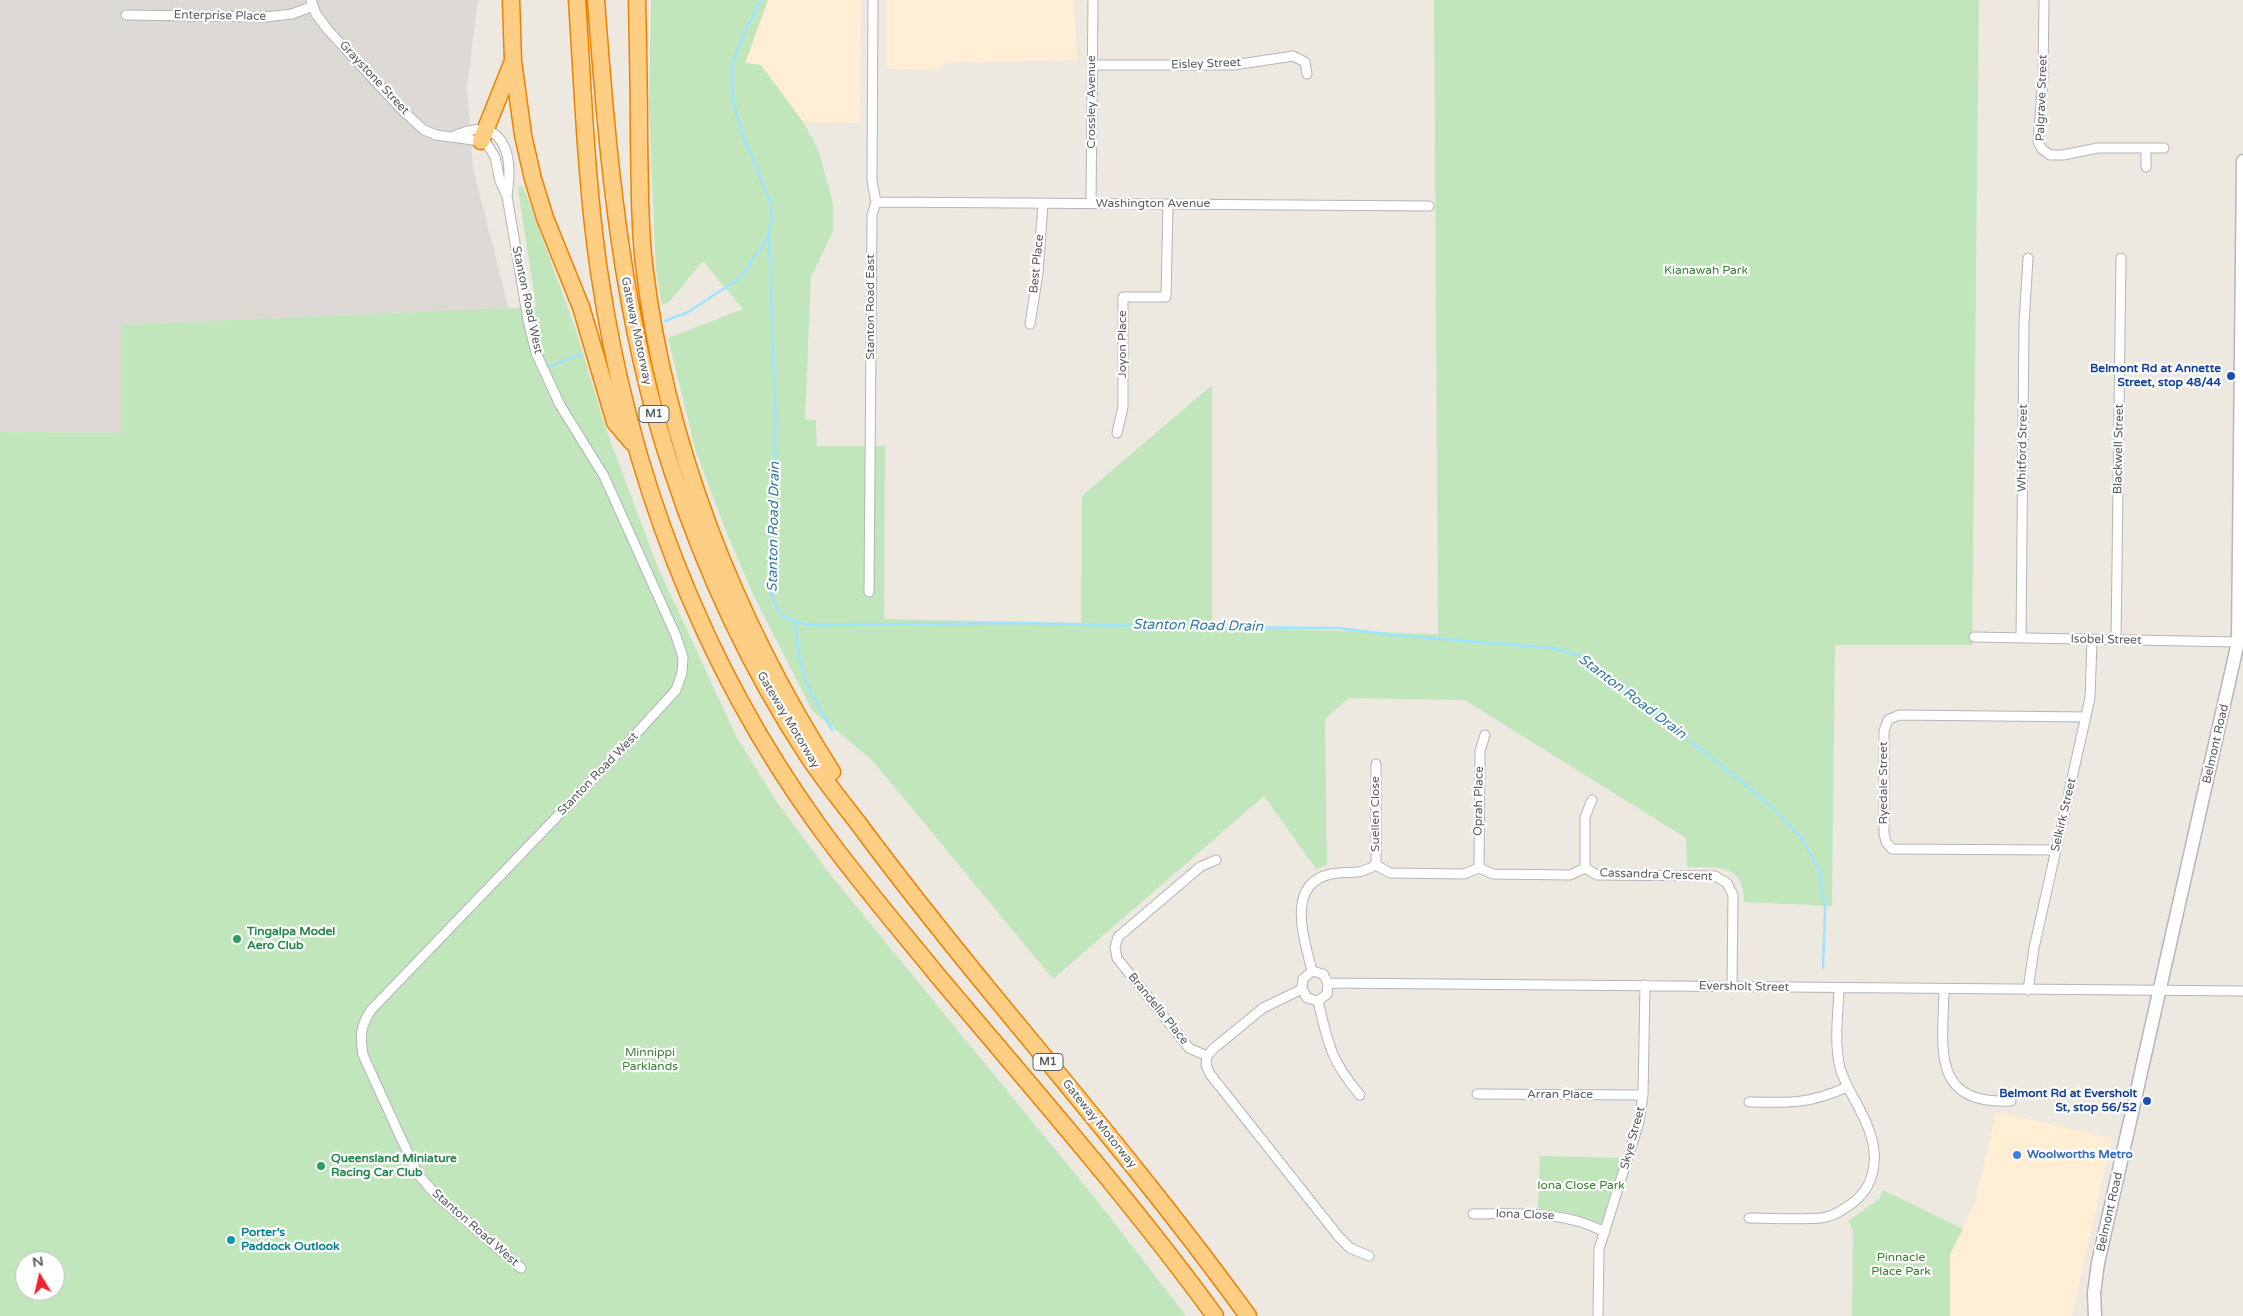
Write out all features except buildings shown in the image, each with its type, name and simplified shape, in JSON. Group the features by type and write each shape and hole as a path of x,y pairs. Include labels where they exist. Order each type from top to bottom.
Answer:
{"highway":[{"path":"511,0 513,61 523,135 538,198 581,306 615,422 634,444"},
{"name":"Gateway Motorway","path":"577,0 587,165 598,269 608,325 634,444 662,527 697,614 752,723 819,826 868,891 1130,1206 1215,1316"},
{"name":"Gateway Motorway","path":"596,0 603,92 624,275 638,350 671,469 711,573 758,670 807,755 846,808 950,942 1151,1187 1248,1316"},
{"path":"636,0 642,237 650,303 666,385 693,480 736,592 759,644 785,694 844,791 846,808"},
{"path":"483,135 513,61"}],"main road":[{"name":"Belmont Road","path":"2095,1316 2094,1292 2098,1263 2238,642 2242,446 2243,161"}],"street":[{"name":"Stanton Road East","path":"869,592 872,215 876,202 872,181 873,0"},
{"name":"Crossley Avenue","path":"1091,203 1093,0"},
{"name":"Palgrave Street","path":"2044,0 2043,78 2038,142 2042,150 2050,155 2063,155 2098,148 2164,148"},
{"name":"Enterprise Place","path":"126,15 265,17 292,14 312,3"},
{"name":"Graystone Street","path":"312,3 328,30 417,124 430,133 452,137 465,130 483,135"},
{"name":"Eisley Street","path":"1092,65 1234,65 1293,56 1305,62 1307,74"},
{"name":"Stanton Road West","path":"507,196 510,179 505,148 497,134 483,135 493,152 500,181 507,196 528,320 536,353 560,405 604,476 676,636 683,657 682,673 676,690 623,748 371,1010 362,1023 361,1041 363,1055 417,1173 436,1194 521,1268"},
{"path":"2146,148 2146,167"},
{"name":"Washington Avenue","path":"876,202 1429,206"},
{"name":"Best Place","path":"1030,324 1039,267 1043,204"},
{"name":"Joyon Place","path":"1116,433 1122,407 1123,297 1166,297 1168,204"},
{"name":"Whitford Street","path":"2021,637 2024,324 2028,258"},
{"name":"Blackwell Street","path":"2116,640 2121,258"},
{"name":"Isobel Street","path":"1974,637 2238,642"},
{"name":"Selkirk Street","path":"2028,990 2034,948 2090,698 2092,640"},
{"name":"Ryedale Street","path":"2056,850 1892,848 1886,842 1884,833 1884,731 1888,720 1899,715 2086,717"},
{"name":"Oprah Place","path":"1478,868 1480,751 1485,736"},
{"name":"Suellen Close","path":"1376,764 1376,865"},
{"path":"1585,868 1585,817 1592,800"},
{"name":"Brandella Place","path":"1207,1056 1189,1048 1117,958 1115,947 1118,937 1200,867 1216,860"},
{"path":"1312,971 1300,916 1302,901 1308,889 1319,879 1331,874 1361,873 1376,865"},
{"name":"Cassandra Crescent","path":"1376,865 1390,873 1464,874 1478,868 1493,874 1570,875 1585,868 1598,875 1715,876 1727,883 1733,895 1732,986"},
{"path":"1312,971 1323,974 1328,983 1327,994 1318,1001"},
{"path":"1312,971 1303,978 1302,989 1307,998 1318,1001"},
{"name":"Eversholt Street","path":"1328,983 1645,985 1944,990 2243,991"},
{"name":"Skye Street","path":"1598,1316 1599,1249 1639,1122 1644,1096 1645,985"},
{"path":"1749,1218 1822,1218 1836,1214 1861,1197 1872,1177 1875,1155 1870,1133 1847,1087 1840,1068 1837,1051 1838,988"},
{"path":"1302,989 1262,1008 1213,1049 1207,1056 1206,1065 1210,1074 1339,1237 1350,1248 1369,1256"},
{"path":"1944,990 1943,1059 1948,1075 1959,1089 1974,1098 1991,1102 2011,1101"},
{"path":"1318,1001 1327,1042 1334,1059 1342,1075 1360,1095"},
{"path":"1749,1102 1795,1103 1812,1101 1847,1087"},
{"name":"Arran Place","path":"1477,1094 1644,1096"},
{"name":"Iona Close","path":"1473,1214 1547,1214 1589,1224 1604,1232"}],"shaded area":[{"path":"0,0 478,0 467,87 473,168 509,309 121,325 121,433 0,432"},
{"path":"768,0 861,0 860,123 803,122 761,65 745,63"},
{"path":"887,0 1074,0 1077,60 946,63 937,70 887,69"},
{"path":"1996,1112 2112,1138 2072,1316 1950,1316 1950,1254 1975,1203"}],"green space":[{"name":"Kianawah Park","path":"651,0 768,0 745,63 761,65 803,122 818,149 833,203 833,231 811,277 805,419 816,420 817,446 885,446 884,619 1081,623 1082,496 1212,385 1212,627 1438,634 1434,0 1979,0 1972,645 1835,645 1832,906 1744,902 1743,889 1734,874 1719,868 1687,867 1686,838 1465,700 1349,698 1325,719 1327,865 1316,869 1264,796 1053,979 872,760 812,710 753,594 726,531 696,452 668,338 743,309 703,261 670,301 662,305 656,270 649,105"},
{"name":"Minnippi Parklands","path":"523,186 576,330 605,426 656,563 736,736 775,799 829,873 1099,1203 1186,1316 0,1316 0,432 121,433 121,325 536,307 518,188"},
{"name":"Iona Close Park","path":"1540,1156 1622,1158 1601,1224 1570,1213 1538,1208"},
{"name":"Pinnacle Place Park","path":"1883,1190 1963,1229 1950,1254 1950,1316 1852,1316 1853,1230 1848,1221 1879,1199"}],"waterway":[{"name":"Stanton Road Drain","path":"665,321 688,312 740,278 767,239 772,220 770,201 742,132 735,109 732,87 732,65 746,29 761,0"},
{"name":"Stanton Road Drain","path":"769,230 776,435 771,592 780,612 788,619 809,625 1021,623 1178,627 1338,628 1394,635 1553,648 1582,656 1608,674 1645,706 1736,777 1774,809 1802,838 1819,870 1825,909 1823,968"},
{"path":"550,366 582,354"},
{"path":"795,622 800,662 810,691 832,730"}],"place":[{"name":"Belmont Rd at Annette Street, stop 48/44","path":"2231,376"},
{"name":"Tingalpa Model Aero Club","path":"237,939"},
{"name":"Belmont Rd at Eversholt St, stop 56/52","path":"2147,1101"},
{"name":"Woolworths Metro","path":"2017,1155"},
{"name":"Queensland Miniature Racing Car Club","path":"321,1166"},
{"name":"Porter’s Paddock Outlook","path":"231,1240"}]}
